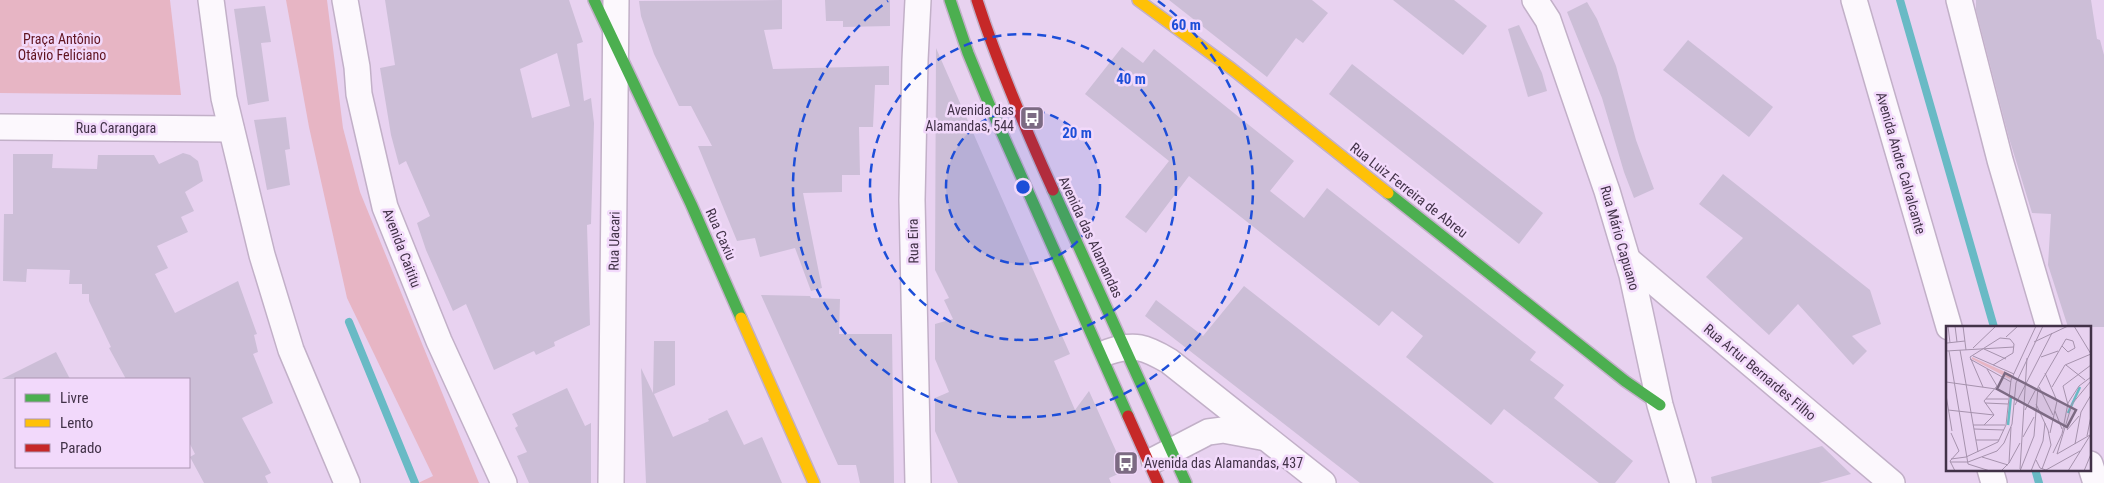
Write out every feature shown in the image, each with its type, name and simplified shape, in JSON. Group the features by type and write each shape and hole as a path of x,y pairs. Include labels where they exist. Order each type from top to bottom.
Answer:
{"street":[{"path":"211,0 224,98 262,255 291,350 346,483"},
{"name":"Avenida Caititu","path":"345,0 357,67 359,94 385,207 438,341 504,483"},
{"name":"Rua Caxiu","path":"594,0 691,204 814,483"},
{"name":"Rua Uacari","path":"611,483 616,0"},
{"name":"Rua Eira","path":"918,0 912,200 918,483"},
{"name":"Avenida das Alamandas","path":"950,0 958,28 998,123 1114,350 1172,451 1186,483"},
{"name":"Avenida das Alamandas","path":"977,0 990,41 1114,350 1153,473"},
{"name":"Rua Luiz Ferreira de Abreu","path":"1138,0 1232,69 1625,381 1660,405"},
{"name":"Rua Mário Capuano","path":"1535,0 1548,20 1573,88 1628,260 1660,405 1683,483"},
{"name":"Avenida Andre Calvalcante","path":"1854,0 1949,326"},
{"path":"1959,0 2000,160 2049,326"},
{"name":"Rua Carangara","path":"0,127 231,129"},
{"name":"Rua Artur Bernardes Filho","path":"1628,260 1892,483"},
{"path":"1114,350 1146,348 1169,361 1323,483"},
{"path":"1153,473 1172,451 1208,432 1223,430 1264,437"},
{"path":"1990,470 1994,483"},
{"path":"2092,470 2096,483"}],"green space":[{"name":"Praça Antônio Otávio Feliciano","path":"0,0 170,0 181,95 0,93"},
{"path":"286,0 327,0 343,128 360,192 479,483 418,483 433,476 347,298 309,127"}],"building":[{"path":"385,0 569,0 583,42 577,44 584,101 591,98 594,123 591,224 587,225 590,325 554,342 555,346 536,355 534,351 494,370 466,304 453,311 426,250 417,223 430,216 406,161 399,165 391,135 380,68 395,65","holes":["557,53 570,106 532,118 520,69"]},
{"path":"782,0 782,29 764,30 773,69 889,66 889,85 875,85 873,127 859,127 860,175 842,175 842,192 803,193 822,288 811,291 795,248 760,257 755,238 737,241 698,146 712,146 691,106 679,106 654,54 641,16 639,1"},
{"path":"825,0 890,0 890,26 843,27 843,21 826,21"},
{"path":"1169,0 1312,0 1328,13 1303,43 1296,38 1267,77"},
{"path":"1393,0 1454,0 1487,26 1463,55"},
{"path":"1976,0 2091,0 2097,39 2100,40 2104,55 2104,327 2068,326 2048,265 2051,214 2032,213 2009,138 1976,10"},
{"path":"1587,2 1597,19 1616,66 1636,140 1654,189 1634,198 1624,172 1602,98 1567,12"},
{"path":"265,6 271,42 261,43 269,101 248,105 234,9"},
{"path":"1519,25 1542,73 1547,91 1528,97 1508,29"},
{"path":"1688,40 1773,107 1749,137 1663,70"},
{"path":"1122,47 1143,63 1154,49 1294,161 1270,191 1304,218 1327,188 1536,352 1530,360 1564,385 1554,398 1633,461 1615,483 1599,483 1504,409 1491,425 1406,357 1423,336 1392,311 1379,326 1189,176 1146,233 1125,217 1169,161 1085,94"},
{"path":"936,48 1070,354 1054,361 1075,410 1089,391 1125,471 1109,478 1111,483 958,483 935,431 935,398 949,392 935,359 935,324 953,319 944,300 949,298 935,270"},
{"path":"1352,64 1543,213 1519,244 1329,94"},
{"path":"286,117 290,149 285,150 290,185 267,190 254,120"},
{"path":"183,153 190,155 198,161 203,181 185,192 194,211 181,217 188,232 157,246 168,268 155,274 175,313 238,281 257,334 254,335 258,352 253,354 273,403 242,418 271,473 265,476 268,483 204,483 190,457 195,454 190,444 190,378 125,378 109,348 111,347 89,301 89,294 82,294 82,284 69,284 70,270 27,269 26,282 3,281 4,214 13,214 13,154 53,154 52,168 97,169 98,155 154,155 159,164"},
{"path":"1723,174 1870,290 1881,324 1852,336 1867,351 1853,365 1798,304 1769,335 1706,277 1743,238 1699,204"},
{"path":"1244,286 1494,483 1360,483 1145,316 1156,300 1203,336"},
{"path":"761,295 840,299 839,334 892,334 894,483 860,483 856,465 838,465"},
{"path":"654,341 675,341 675,385 654,394 673,437 709,421 708,419 727,410 744,445 762,437 782,483 646,483 641,368 653,393"},
{"path":"56,352 69,378 15,378 2,379"},
{"path":"567,388 585,426 591,423 591,483 529,483 517,456 527,452 515,428 518,426 512,414"},
{"path":"1822,446 1851,474 1819,483 1712,483 1711,477"}],"waterway":[{"path":"1900,0 1994,326"},
{"path":"349,322 415,483"},
{"path":"2035,470 2039,483"}],"traffic: fast":[{"path":"594,0 691,204 741,318"},
{"path":"950,0 968,53 989,104 1128,416"},
{"path":"1053,190 1186,483"},
{"path":"1388,193 1625,381 1660,405"}],"traffic: slow":[{"path":"1138,0 1232,69 1388,193"},
{"path":"741,318 814,483"}],"traffic: jam":[{"path":"977,0 1012,96 1053,190"},
{"path":"1128,416 1158,483"}],"place":[{"name":"Avenida das Alamandas, 544","path":"1032,118"},
{"name":"Avenida das Alamandas, 437","path":"1126,463"}]}
